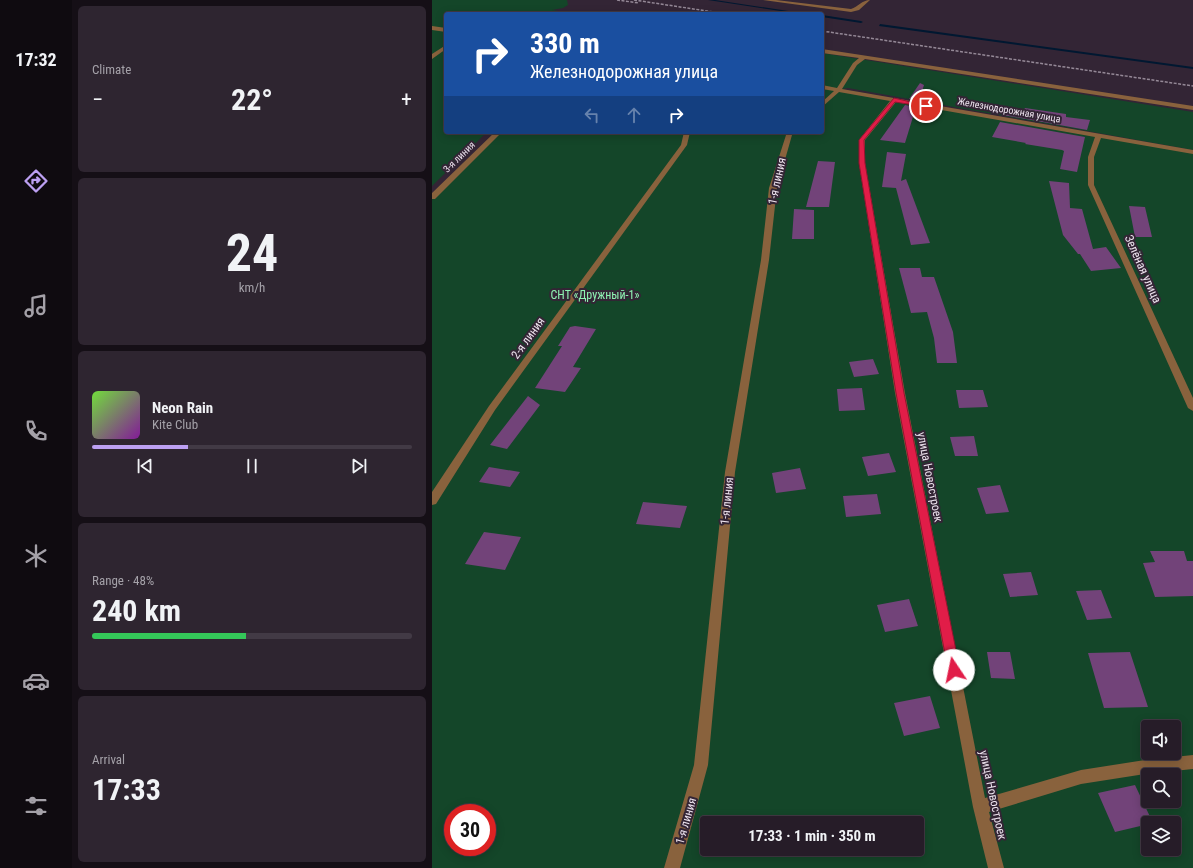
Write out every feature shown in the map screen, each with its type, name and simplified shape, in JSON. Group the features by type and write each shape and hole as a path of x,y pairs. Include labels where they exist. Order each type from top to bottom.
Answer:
{"street":[{"path":"764,0 851,11 857,9 868,0"},
{"path":"432,28 444,30"},
{"path":"432,57 444,48"},
{"path":"824,51 1193,108"},
{"path":"824,102 839,89 855,64 864,57"},
{"name":"Железнодорожная улица","path":"824,87 1193,152"},
{"name":"улица Новостроек","path":"894,100 862,140 862,163 900,393 980,806 996,868"},
{"name":"3-я линия","path":"432,196 497,134"},
{"name":"2-я линия","path":"432,501 492,408 684,145 687,134"},
{"name":"1-я линия","path":"672,868 701,765 730,472 765,260 773,188 790,134"},
{"name":"Зелёная улица","path":"1098,136 1091,157 1092,185 1193,408"},
{"path":"980,806 1080,777 1145,767 1193,762"}],"green space":[{"path":"432,0 567,0 568,5 563,8 552,10 565,12 444,12 444,134 485,134 432,186"},
{"name":"СНТ «Дружный-1»","path":"824,53 1193,112 1193,150 848,88 841,89 1193,152 1193,868 432,868 432,197 497,134 824,134"}],"building":[{"path":"920,83 924,85 919,101 909,99"},
{"path":"905,105 916,107 905,143 880,140"},
{"path":"1007,108 1023,111 1025,108 1066,114 1066,117 1090,120 1087,130 1003,115"},
{"path":"1000,122 1085,137 1077,172 1060,169 1064,151 1062,150 992,137"},
{"path":"887,152 906,154 901,181 906,179 930,243 911,245 896,188 882,187"},
{"path":"818,161 835,162 829,207 806,207"},
{"path":"1049,181 1069,183 1070,208 1082,209 1093,249 1106,247 1121,268 1091,271 1080,254 1078,254 1063,235"},
{"path":"1129,206 1145,207 1152,237 1135,237"},
{"path":"794,209 814,210 814,239 792,239"},
{"path":"899,268 920,268 922,277 934,277 953,332 957,363 937,363 934,338 927,312 911,313"},
{"path":"575,326 596,329 573,367 581,368 565,392 535,388 562,346 558,346 570,327"},
{"path":"873,359 879,374 854,377 849,362"},
{"path":"862,388 865,410 839,411 837,389"},
{"path":"956,390 983,390 988,407 959,408"},
{"path":"528,396 540,405 507,449 490,445"},
{"path":"974,436 978,456 955,456 950,437"},
{"path":"889,453 896,472 868,476 862,457"},
{"path":"489,467 520,472 510,487 479,482"},
{"path":"800,468 806,489 776,493 772,473"},
{"path":"1000,485 1009,512 986,514 977,488"},
{"path":"877,494 881,514 846,517 843,496"},
{"path":"643,502 687,506 680,528 636,524"},
{"path":"484,532 521,537 505,570 465,564"},
{"path":"1150,551 1184,551 1187,561 1193,561 1193,596 1155,597 1143,563 1155,562"},
{"path":"1031,572 1038,595 1010,597 1003,574"},
{"path":"1101,590 1112,618 1087,620 1076,591"},
{"path":"909,599 918,626 885,632 877,605"},
{"path":"987,652 1010,652 1015,679 991,678"},
{"path":"1130,652 1148,707 1104,708 1088,653"},
{"path":"930,696 940,728 904,736 894,703"},
{"path":"1135,785 1141,798 1141,808 1146,808 1150,816 1141,816 1141,826 1115,832 1098,793"}],"waterway":[{"path":"709,0 793,12"},
{"path":"824,16 861,22"},
{"path":"880,25 1193,68"}],"railway":[{"path":"617,0 639,3"},
{"path":"634,0 714,12"},
{"path":"824,31 1193,86"}],"route":[{"path":"926,106 894,100 862,140 862,163 900,393 954,670"}]}
